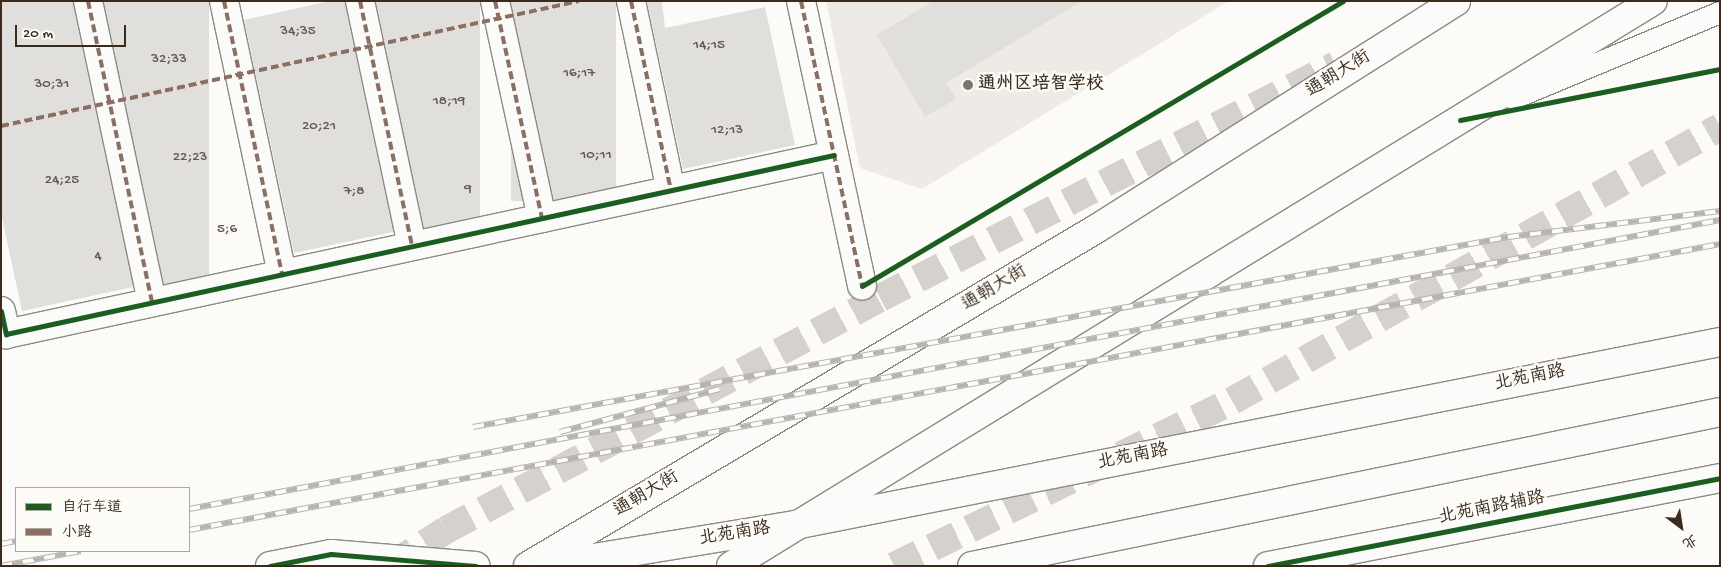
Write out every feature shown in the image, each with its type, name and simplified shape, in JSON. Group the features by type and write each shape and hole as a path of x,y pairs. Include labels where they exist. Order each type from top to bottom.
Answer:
{"main road":[{"path":"88,1 152,302"},
{"path":"224,1 282,274"},
{"path":"360,1 412,246"},
{"path":"496,1 542,218"},
{"path":"631,1 671,190"},
{"path":"801,1 862,286"},
{"name":"通朝大街","path":"528,566 1096,229 1456,1"},
{"path":"731,566 795,525 1653,1"},
{"path":"1,311 6,334 834,155"},
{"name":"北苑南路","path":"545,566 795,525 1720,342"},
{"path":"972,566 1720,412"},
{"name":"北苑南路辅路","path":"1268,566 1720,478"},
{"path":"270,566 331,554 476,566"}],"lane":[{"path":"1460,120 1720,12"}],"shaded area":[{"name":"通州区培智学校","path":"826,1 1229,1 922,189 860,168"}],"building":[{"path":"1,1 73,1 133,287 22,311 1,213"},
{"path":"104,1 209,1 209,287 104,287"},
{"path":"330,1 345,1 393,232 294,253 244,20"},
{"path":"376,1 480,1 480,230 376,230"},
{"path":"511,1 616,1 616,201 511,201"},
{"path":"647,1 662,1 665,28 765,7 795,145 683,169"},
{"path":"933,1 1082,1 946,83 956,99 925,117 877,35"}],"tunnel":[{"path":"390,566 446,530 880,298 1336,65"},
{"path":"894,566 1232,401 1720,127"}],"railway":[{"path":"473,427 1508,237 1720,211"},
{"path":"190,509 1720,220"},
{"path":"190,530 1720,244"},
{"path":"560,432 719,389"},
{"path":"1,544 15,541"},
{"path":"1,566 76,552"}],"marked path":[{"path":"88,1 152,302"},
{"path":"224,1 282,274"},
{"path":"360,1 412,246"},
{"path":"495,1 542,218"},
{"path":"1,126 579,1"},
{"path":"631,1 671,190"},
{"path":"801,1 862,286"}],"cycle path":[{"path":"862,286 1343,1"},
{"path":"1460,120 1720,69"},
{"path":"1,311 6,334 834,155"},
{"path":"1268,566 1720,478"},
{"path":"270,566 331,554 476,566"}],"place":[{"name":"通州区培智学校","path":"968,85"}]}
